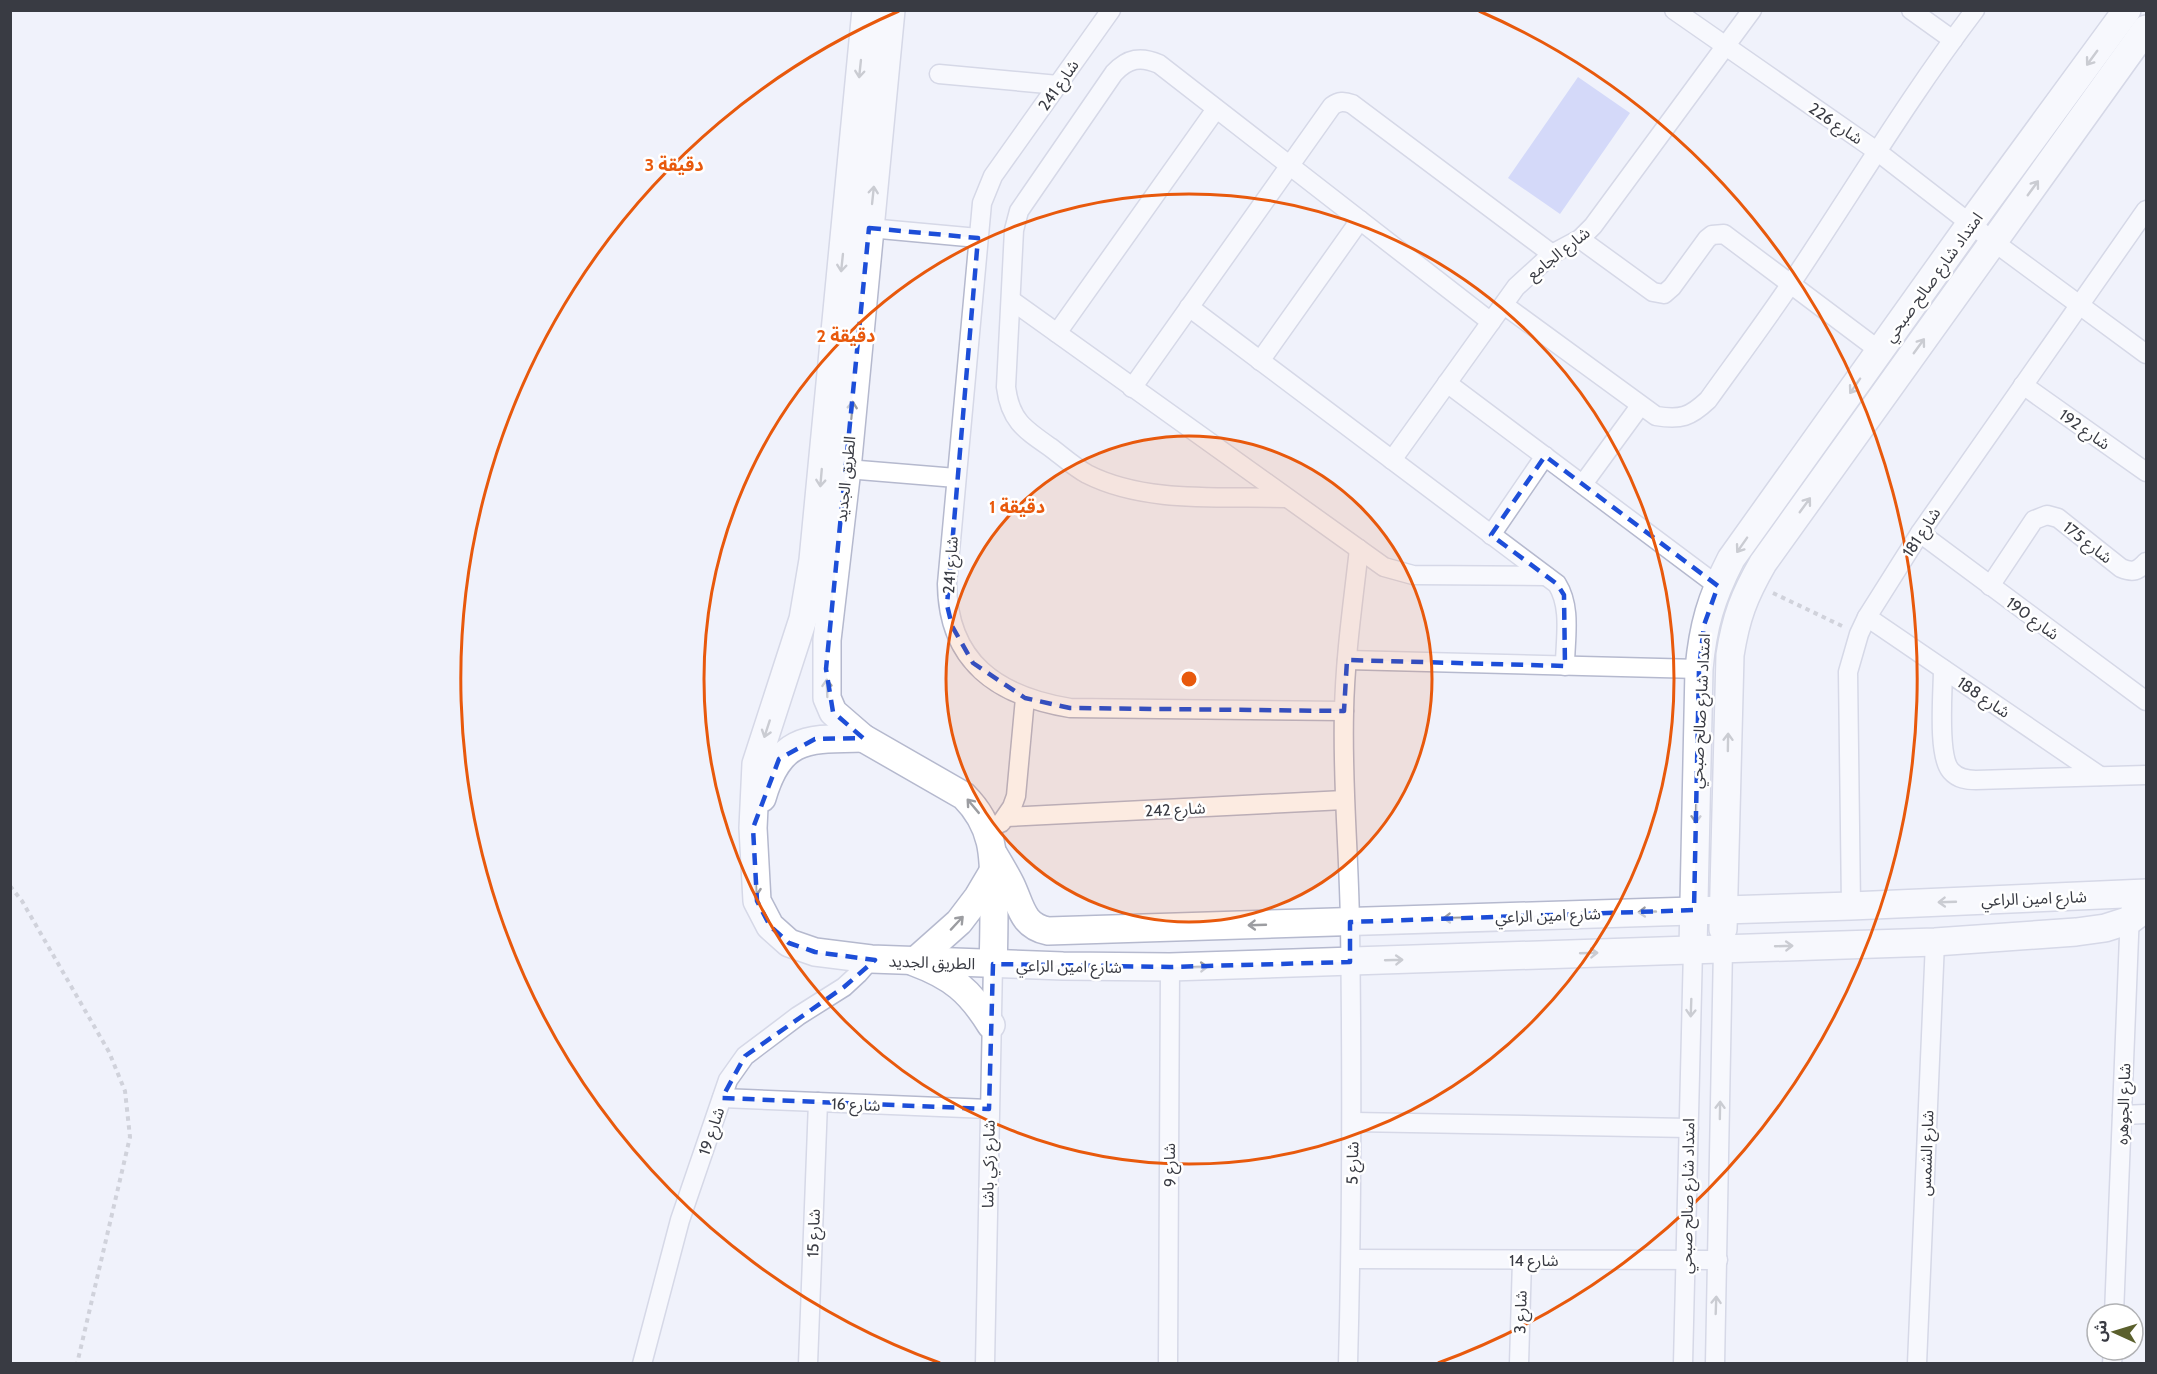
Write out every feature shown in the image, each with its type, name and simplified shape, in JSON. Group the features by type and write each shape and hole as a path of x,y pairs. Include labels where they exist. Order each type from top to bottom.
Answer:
{"street":[{"name":"الطريق الجديد","path":"866,10 813,560 803,619 756,764 753,828 757,901 770,926 789,943 815,952 914,962 993,964 996,844 975,807 964,796 863,738 833,712 827,698 827,640 891,10"},
{"name":"شارع 241","path":"1111,10 993,176 982,203 947,584 947,605 952,626 973,663 988,677 1024,698 1070,708 1344,711"},
{"name":"شارع 226","path":"1674,10 1878,152 1994,242 2146,354"},
{"name":"شارع الجامع","path":"1392,460 1516,287 1552,254 1580,239 1593,226 1752,10"},
{"path":"1911,10 1953,40"},
{"path":"1504,305 1656,416 1675,419 1694,414 1708,400 1791,284 1975,10"},
{"name":"امتداد شارع صالح صبحي","path":"1683,1364 1699,669 1704,625 1718,585 1731,560 1971,223 2127,10"},
{"name":"امتداد شارع صالح صبحي","path":"1714,1364 1730,655 1735,624 1743,599 1763,563 2146,29"},
{"path":"1286,498 1169,495 1140,492 1112,485 1085,473 1028,432 1016,420 1008,404 1006,387 1014,230 1019,211 1123,63 1135,59 1147,59 1159,64 1491,322"},
{"path":"939,74 1058,85"},
{"path":"1132,388 1332,106 1338,102 1345,101 1552,254"},
{"path":"1057,333 1216,109"},
{"path":"1260,361 1360,220"},
{"name":"شارع 181","path":"1851,906 1848,672 1859,634 1867,617 1920,533 2023,385 2143,222"},
{"path":"869,228 978,238"},
{"path":"1580,239 1658,294 1669,292 1707,239 1718,233 1730,237 1880,351"},
{"path":"1011,300 1384,567 1413,575 1546,576"},
{"path":"1189,308 1557,584 1565,601 1565,666"},
{"path":"1448,383 1718,585"},
{"name":"شارع 192","path":"2023,385 2146,472"},
{"path":"1583,484 1640,406"},
{"path":"1491,535 1545,456"},
{"path":"846,469 956,478"},
{"name":"شارع 175","path":"1990,586 2034,520 2047,514 2058,518 2121,568 2137,571 2146,562"},
{"name":"شارع 190","path":"1920,533 2146,701"},
{"name":"شارع 5","path":"1348,1364 1353,1122 1350,922 1344,800 1344,711 1359,549"},
{"name":"شارع 188","path":"1867,617 2100,776"},
{"path":"1347,660 1699,669"},
{"path":"1943,669 1942,747 1944,761 1952,772 1963,779 2146,775"},
{"path":"991,1025 978,1004 960,985 938,971 914,962 959,922 978,897 996,844 1016,796 1024,698"},
{"path":"753,828 765,787 779,759 795,746 814,738 863,738"},
{"name":"شارع 242","path":"996,844 1344,800"},
{"name":"شارع امين الراعي","path":"996,844 1023,916 1034,927 1048,931 1851,906 2139,904"},
{"name":"شارع امين الراعي","path":"993,964 1170,968 1935,942 2105,928 2139,904"},
{"name":"شارع الجوهره","path":"2114,1302 2122,1115 2139,904"},
{"name":"شارع الشمس","path":"1917,1364 1935,942"},
{"name":"شارع 19","path":"642,1364 680,1220 728,1080 745,1056 798,1016 844,987 870,959"},
{"name":"شارع زكي باشا","path":"985,1364 993,964"},
{"name":"شارع 9","path":"1168,1364 1170,968"},
{"name":"شارع 16","path":"722,1098 989,1109"},
{"name":"شارع 15","path":"808,1364 818,1102"},
{"path":"2122,1115 2146,1114"},
{"path":"1353,1122 1689,1128"},
{"name":"شارع 14","path":"1351,1259 1718,1260"},
{"name":"شارع 3","path":"1518,1364 1522,1260"}],"path":[{"path":"1752,582 1859,634"},
{"path":"10,886 22,901 109,1052 125,1091 130,1137 77,1364"}],"highlighted area":[{"path":"869,228 978,238 947,605 952,626 973,663 1025,698 1070,708 1344,711 1347,660 1565,666 1564,595 1557,584 1491,535 1545,456 1718,586 1704,625 1699,669 1694,910 1350,922 1350,962 1170,967 993,964 989,1109 722,1098 745,1056 844,987 875,960 815,952 789,943 770,926 757,901 753,828 779,759 815,739 863,738 833,712 826,669"}],"shaded area":[{"path":"1578,77 1630,113 1560,214 1508,178"}]}
